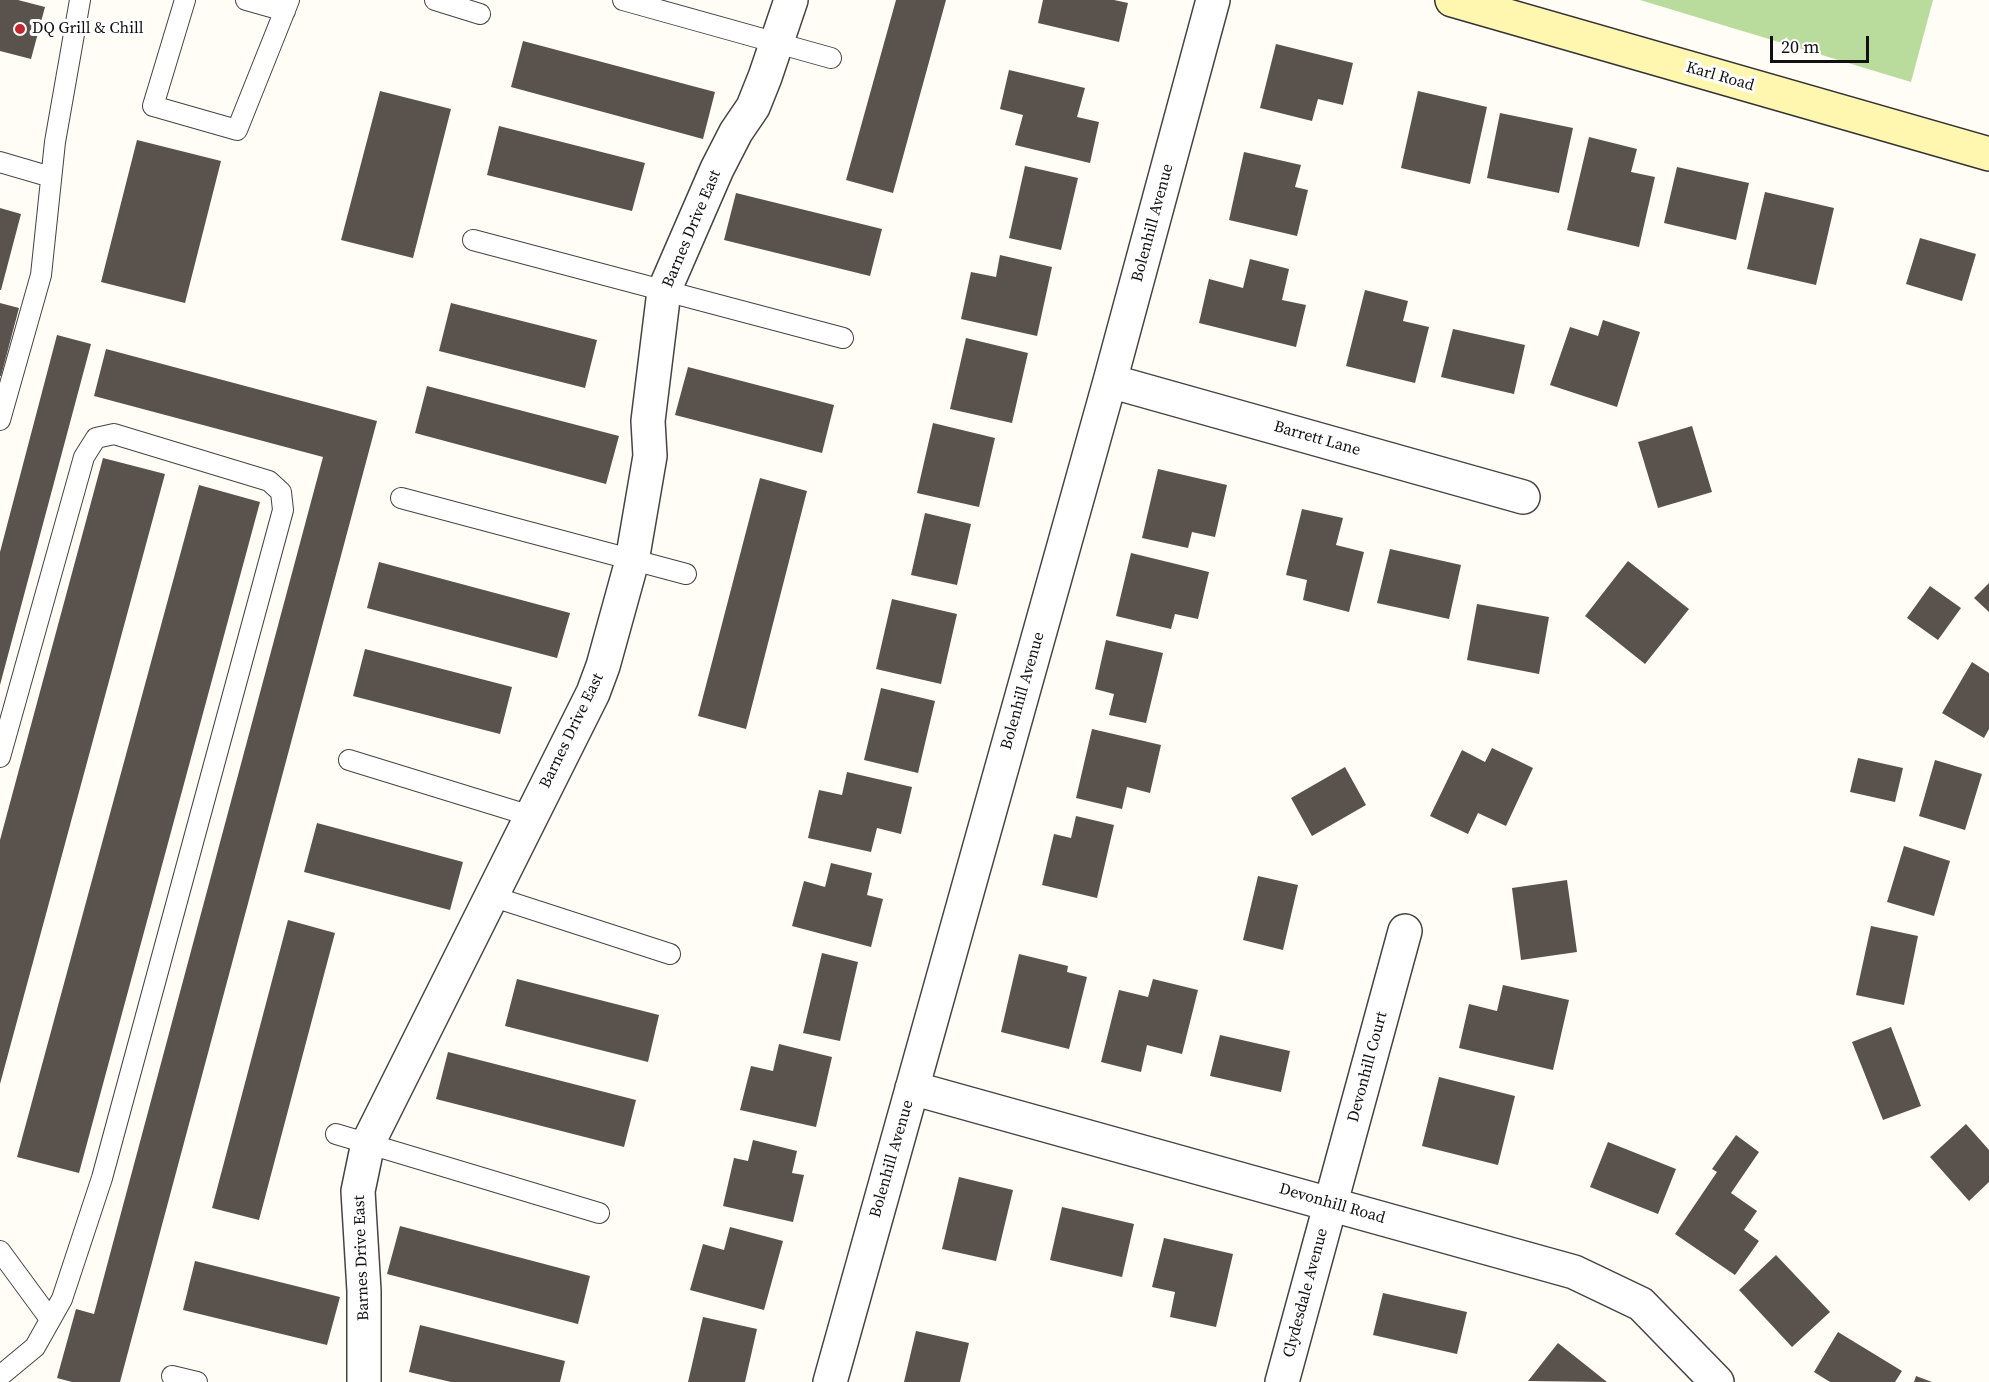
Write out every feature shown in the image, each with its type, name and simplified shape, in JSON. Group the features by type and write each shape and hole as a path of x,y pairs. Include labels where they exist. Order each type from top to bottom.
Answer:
{"street":[{"name":"Barnes Drive East","path":"364,1382 364,1291 358,1191 368,1143 593,693 603,666 632,561 650,456 648,421 664,291 717,169 736,132 753,107 791,0"},
{"name":"Bolenhill Avenue","path":"830,1382 1110,381 1213,0"},
{"name":"Karl Road","path":"1452,0 1989,154"},
{"name":"Barrett Lane","path":"1110,381 1523,497"},
{"name":"Devonhill Court","path":"1331,1203 1405,931"},
{"name":"Devonhill Road","path":"912,1088 1574,1272 1641,1304 1717,1382"},
{"name":"Clydesdale Avenue","path":"1282,1382 1331,1203"}],"lane":[{"path":"0,420 41,275 55,142 80,0"},
{"path":"185,0 153,106 237,130 287,6 246,0"},
{"path":"435,0 480,14"},
{"path":"623,0 831,58"},
{"path":"0,162 51,177"},
{"path":"473,240 843,338"},
{"path":"0,757 84,457 96,438 114,434 269,481 281,492 283,510 102,1178 62,1299 34,1347 0,1377"},
{"path":"401,498 686,574"},
{"path":"349,760 531,816"},
{"path":"491,896 670,954"},
{"path":"336,1134 599,1213"},
{"path":"0,1251 50,1319"},
{"path":"172,1376 197,1382"}],"green space":[{"path":"1640,0 1933,0 1911,82"}],"building":[{"name":"DQ Grill & Chill","path":"0,0 18,0 45,7 31,59 0,51"},
{"path":"896,0 946,0 893,193 846,180"},
{"path":"1043,0 1114,0 1128,3 1119,42 1038,23"},
{"path":"523,41 715,92 703,139 511,87"},
{"path":"1276,44 1353,63 1343,105 1318,99 1312,121 1260,108"},
{"path":"1009,70 1085,88 1077,117 1099,122 1090,163 1015,145 1023,115 1000,109"},
{"path":"380,91 451,109 413,258 341,240"},
{"path":"1418,91 1487,107 1470,184 1401,168"},
{"path":"1500,113 1573,128 1559,193 1487,178"},
{"path":"499,126 645,163 632,211 487,175"},
{"path":"1589,137 1637,149 1631,172 1655,177 1639,247 1567,230"},
{"path":"137,140 221,161 185,303 101,282"},
{"path":"1244,152 1301,165 1295,187 1308,190 1297,236 1229,220"},
{"path":"1025,166 1078,178 1061,250 1009,238"},
{"path":"1677,167 1749,183 1736,240 1664,223"},
{"path":"1765,192 1834,208 1816,285 1747,269"},
{"path":"736,193 882,229 870,276 724,240"},
{"path":"0,208 21,214 1,290 0,290"},
{"path":"1920,238 1976,254 1962,301 1906,284"},
{"path":"1000,255 1052,267 1037,336 961,319 971,272 996,277"},
{"path":"1250,259 1289,269 1282,300 1306,305 1296,347 1199,323 1209,279 1243,288"},
{"path":"1365,290 1408,301 1403,321 1429,327 1415,383 1346,366"},
{"path":"0,303 19,308 1,376 0,376"},
{"path":"451,303 597,340 585,388 439,351"},
{"path":"1603,320 1640,332 1617,407 1550,385 1570,327 1598,336"},
{"path":"1453,329 1525,345 1514,394 1441,377"},
{"path":"57,335 91,344 0,685 0,552"},
{"path":"966,338 1028,353 1012,423 950,409"},
{"path":"106,349 377,421 120,1382 72,1382 57,1378 76,1309 94,1314 323,457 94,396"},
{"path":"688,367 834,405 822,453 675,415"},
{"path":"427,386 619,436 606,484 415,433"},
{"path":"933,423 995,438 979,507 917,493"},
{"path":"1692,426 1712,492 1658,508 1638,442"},
{"path":"103,458 165,474 0,1084 0,840"},
{"path":"1158,469 1227,485 1215,537 1192,532 1188,548 1142,538"},
{"path":"760,478 807,491 746,729 698,716"},
{"path":"199,485 260,502 79,1173 17,1157"},
{"path":"1302,509 1343,518 1336,545 1364,552 1349,612 1303,600 1307,580 1286,575"},
{"path":"925,513 971,524 957,585 911,575"},
{"path":"1390,549 1461,565 1449,619 1377,603"},
{"path":"1131,553 1209,572 1198,619 1175,614 1171,629 1116,616"},
{"path":"1628,561 1689,609 1645,664 1585,616"},
{"path":"379,562 570,613 557,658 367,608"},
{"path":"1989,583 1989,612 1974,598"},
{"path":"1930,586 1961,608 1938,640 1907,618"},
{"path":"892,599 957,614 941,684 876,669"},
{"path":"1477,604 1549,617 1539,674 1467,660"},
{"path":"1106,640 1163,653 1146,723 1109,715 1114,694 1095,689"},
{"path":"365,649 512,687 500,734 353,696"},
{"path":"1972,662 1989,673 1989,729 1984,738 1942,713"},
{"path":"881,688 935,701 918,773 864,760"},
{"path":"1092,729 1161,745 1150,793 1127,787 1122,809 1076,798"},
{"path":"1492,748 1533,768 1506,826 1478,813 1468,834 1430,816 1462,750 1485,762"},
{"path":"1858,758 1903,768 1895,802 1850,792"},
{"path":"1935,760 1982,774 1965,830 1919,816"},
{"path":"1345,767 1366,805 1312,836 1291,798"},
{"path":"847,772 912,787 901,834 877,828 871,852 808,838 819,790 842,795"},
{"path":"1076,816 1114,825 1097,898 1042,885 1054,834 1071,838"},
{"path":"317,823 463,862 450,910 304,872"},
{"path":"1904,846 1950,861 1934,916 1887,902"},
{"path":"831,863 872,873 867,895 883,899 871,947 792,926 804,881 825,887"},
{"path":"1258,876 1298,885 1283,950 1243,940"},
{"path":"1567,880 1577,952 1521,960 1512,888"},
{"path":"288,920 335,933 259,1220 212,1208"},
{"path":"1871,926 1918,936 1904,1005 1856,995"},
{"path":"822,953 858,962 840,1041 803,1033"},
{"path":"1019,954 1068,966 1067,972 1087,977 1069,1049 1001,1032"},
{"path":"517,979 659,1015 648,1062 505,1026"},
{"path":"1153,979 1198,990 1182,1054 1147,1045 1141,1072 1101,1062 1119,990 1148,997"},
{"path":"1503,985 1569,1000 1553,1070 1459,1048 1469,1004 1497,1011"},
{"path":"1891,1027 1921,1106 1883,1120 1852,1042"},
{"path":"1220,1035 1290,1051 1281,1092 1210,1076"},
{"path":"779,1044 832,1057 816,1127 740,1110 751,1066 773,1071"},
{"path":"448,1052 636,1100 624,1147 436,1099"},
{"path":"1439,1077 1515,1096 1498,1165 1422,1146"},
{"path":"1966,1124 1989,1150 1989,1182 1969,1201 1930,1157"},
{"path":"1736,1135 1759,1152 1731,1193 1757,1211 1744,1230 1759,1241 1735,1275 1675,1234 1717,1172 1712,1169"},
{"path":"753,1140 797,1151 792,1173 804,1175 793,1222 723,1206 734,1158 748,1161"},
{"path":"1608,1142 1676,1169 1658,1214 1590,1187"},
{"path":"959,1177 1013,1190 996,1261 942,1249"},
{"path":"1062,1207 1134,1224 1122,1277 1050,1260"},
{"path":"400,1226 590,1276 578,1324 387,1274"},
{"path":"730,1227 783,1241 764,1310 690,1290 703,1244 724,1250"},
{"path":"1164,1238 1233,1254 1216,1327 1170,1317 1175,1292 1152,1287"},
{"path":"1776,1255 1830,1312 1792,1347 1739,1290"},
{"path":"195,1261 340,1297 327,1345 183,1310"},
{"path":"1383,1293 1467,1312 1457,1354 1373,1335"},
{"path":"703,1317 757,1329 745,1382 688,1382"},
{"path":"420,1325 565,1361 560,1382 451,1382 409,1372"},
{"path":"916,1331 969,1343 960,1382 904,1382"},
{"path":"1838,1332 1902,1371 1895,1382 1830,1382 1814,1372"},
{"path":"1558,1343 1607,1382 1528,1381"},
{"path":"1916,1376 1932,1382 1914,1382"}],"place":[{"name":"DQ Grill & Chill","path":"20,29"}]}
